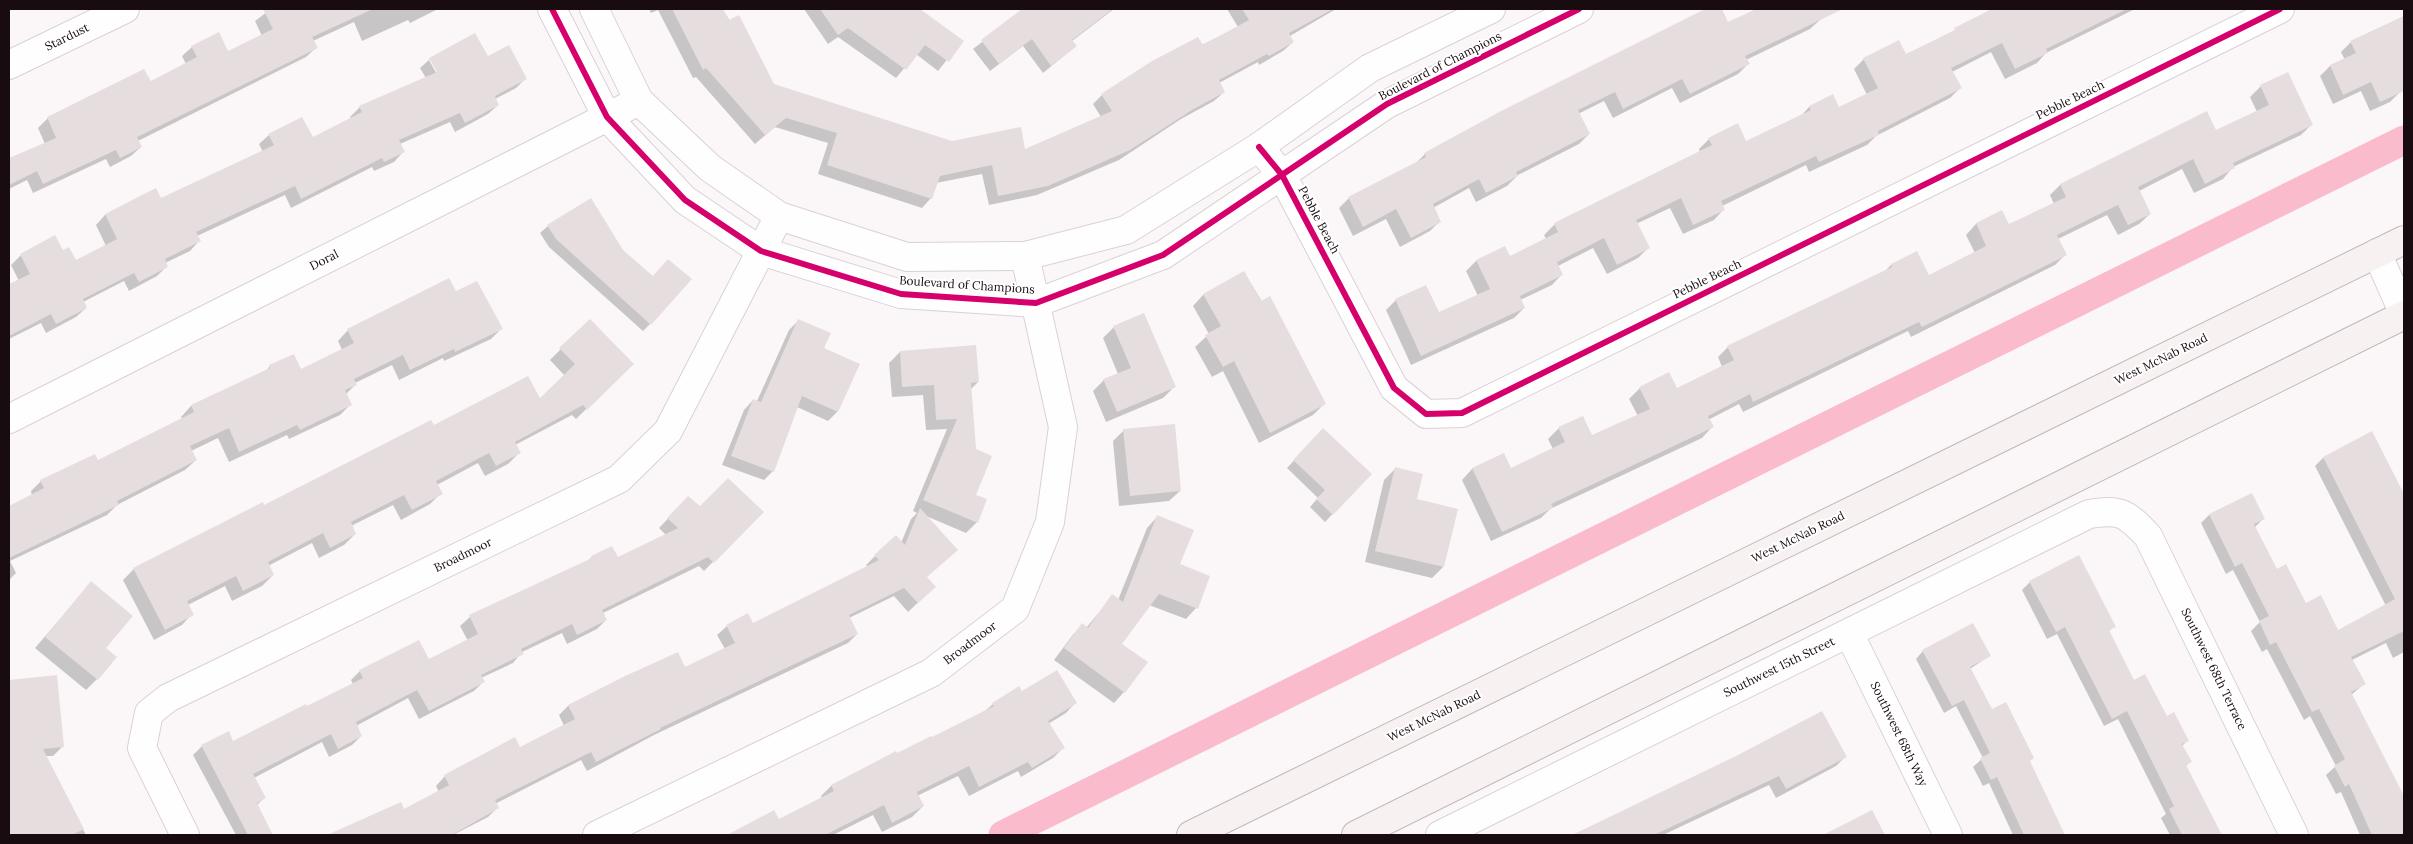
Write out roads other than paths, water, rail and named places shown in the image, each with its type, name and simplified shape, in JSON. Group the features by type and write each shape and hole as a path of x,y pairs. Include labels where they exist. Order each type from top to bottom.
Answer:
{"main road":[{"name":"West McNab Road","path":"1191,835 2404,240"},
{"path":"1356,835 2404,314"}],"street":[{"name":"Stardust","path":"9,65 125,9"},
{"name":"Boulevard of Champions","path":"552,9 607,117 684,200 762,251 901,294 1036,303 1163,255 1386,104 1579,9"},
{"name":"Boulevard of Champions","path":"594,9 639,101 710,168 779,216 908,257 1025,256 1126,230 1260,146 1370,68 1491,9"},
{"name":"Pebble Beach","path":"1260,146 1282,175 1394,388 1426,414 1462,413 2280,9"},
{"name":"Doral","path":"9,419 639,101"},
{"name":"Broadmoor","path":"185,835 142,748 149,713 168,698 619,479 668,431 779,216"},
{"path":"2377,253 2404,314"},
{"name":"Broadmoor","path":"597,835 931,672 1015,610 1050,522 1063,427 1025,256"},
{"name":"Southwest 15th Street","path":"1440,835 2089,514 2106,511 2122,513"},
{"name":"Southwest 68th Terrace","path":"2122,513 2148,536 2294,835"},
{"name":"Southwest 68th Way","path":"1849,633 1948,835"}],"waterway":[{"path":"1003,835 2404,140"}]}
